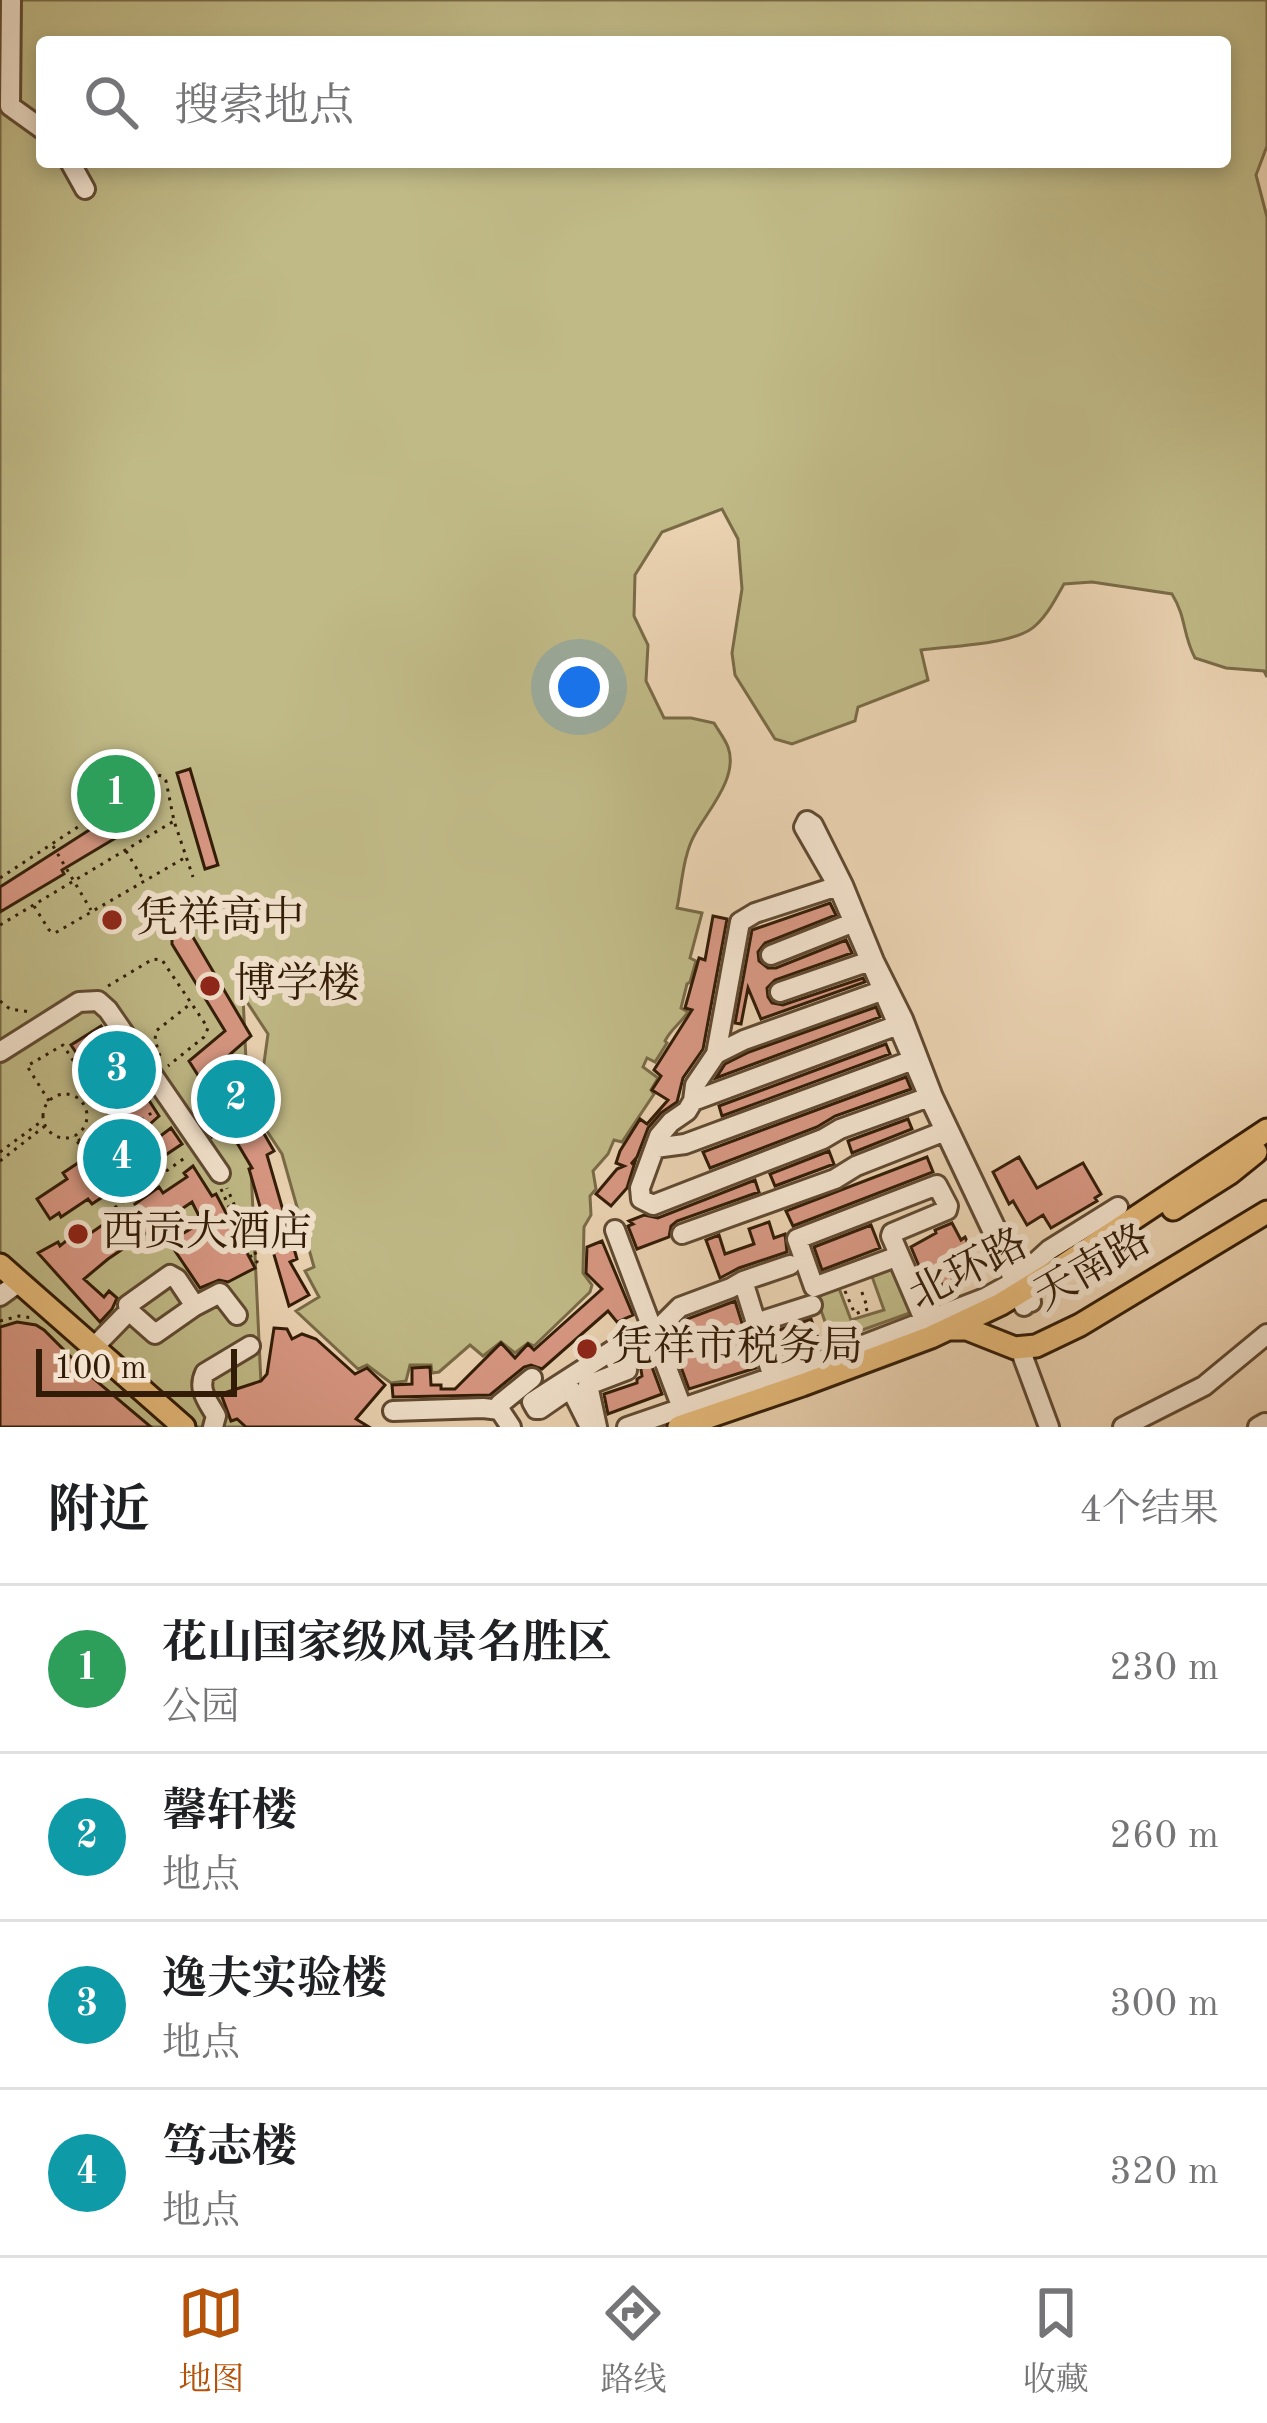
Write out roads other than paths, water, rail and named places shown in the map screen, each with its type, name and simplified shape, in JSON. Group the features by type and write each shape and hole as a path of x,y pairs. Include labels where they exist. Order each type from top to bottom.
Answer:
{"main road":[{"name":"北环路","path":"1022,1292 1267,1130"},
{"name":"北环路","path":"715,1427 820,1391 1022,1292 1230,1172 1267,1143"},
{"name":"天南路","path":"946,1329 1015,1348 1048,1342 1267,1212"},
{"name":"天南路","path":"946,1329 1001,1357 1023,1358 1084,1333 1267,1222"},
{"path":"0,1265 7,1285 171,1427"},
{"path":"7,1285 93,1348 184,1427"},
{"name":"北环路","path":"683,1420 946,1329"}],"street":[{"path":"11,0 10,106 36,125"},
{"path":"74,168 86,189"},
{"path":"807,820 843,885 1022,1292 928,1097 838,886 804,827 807,820"},
{"path":"838,886 740,922 716,1054 695,1085 687,1112 661,1133 640,1188 641,1199 650,1205 928,1097"},
{"path":"771,955 852,922"},
{"path":"779,992 870,962"},
{"path":"716,1054 884,989"},
{"path":"0,1052 85,1001 103,1004 217,1175 100,1010 88,1010 0,1063"},
{"path":"693,1101 898,1025"},
{"path":"655,1148 685,1144 913,1060"},
{"path":"682,1234 835,1179 945,1131"},
{"path":"934,1184 939,1186 946,1210 891,1236 946,1329 898,1259 817,1287 812,1285 797,1239 934,1184"},
{"path":"904,1196 915,1223"},
{"path":"1022,1292 1049,1250 1118,1207"},
{"path":"615,1230 683,1420 627,1427"},
{"path":"653,1334 680,1306 790,1265"},
{"path":"195,1306 170,1275 127,1308 155,1334 220,1293 237,1316"},
{"path":"743,1281 776,1385"},
{"path":"946,1329 996,1294 1022,1292"},
{"path":"756,1323 812,1305"},
{"path":"93,1348 129,1311"},
{"path":"1123,1427 1204,1386 1267,1334"},
{"path":"213,1427 216,1416 202,1391 205,1372 250,1346"},
{"path":"616,1348 627,1370 588,1385 594,1427 572,1391 566,1390 540,1409 532,1403 616,1348"},
{"path":"1023,1358 1049,1427"},
{"path":"512,1427 500,1410 502,1401 532,1378"},
{"path":"393,1411 500,1410"}],"place":[{"name":"花山国家级风景名胜区","path":"116,794"},
{"name":"凭祥高中","path":"112,920"},
{"name":"博学楼","path":"210,986"},
{"name":"逸夫实验楼","path":"117,1070"},
{"name":"馨轩楼","path":"236,1099"},
{"name":"笃志楼","path":"122,1158"},
{"name":"西贡大酒店","path":"78,1234"},
{"name":"凭祥市税务局","path":"587,1349"}]}
